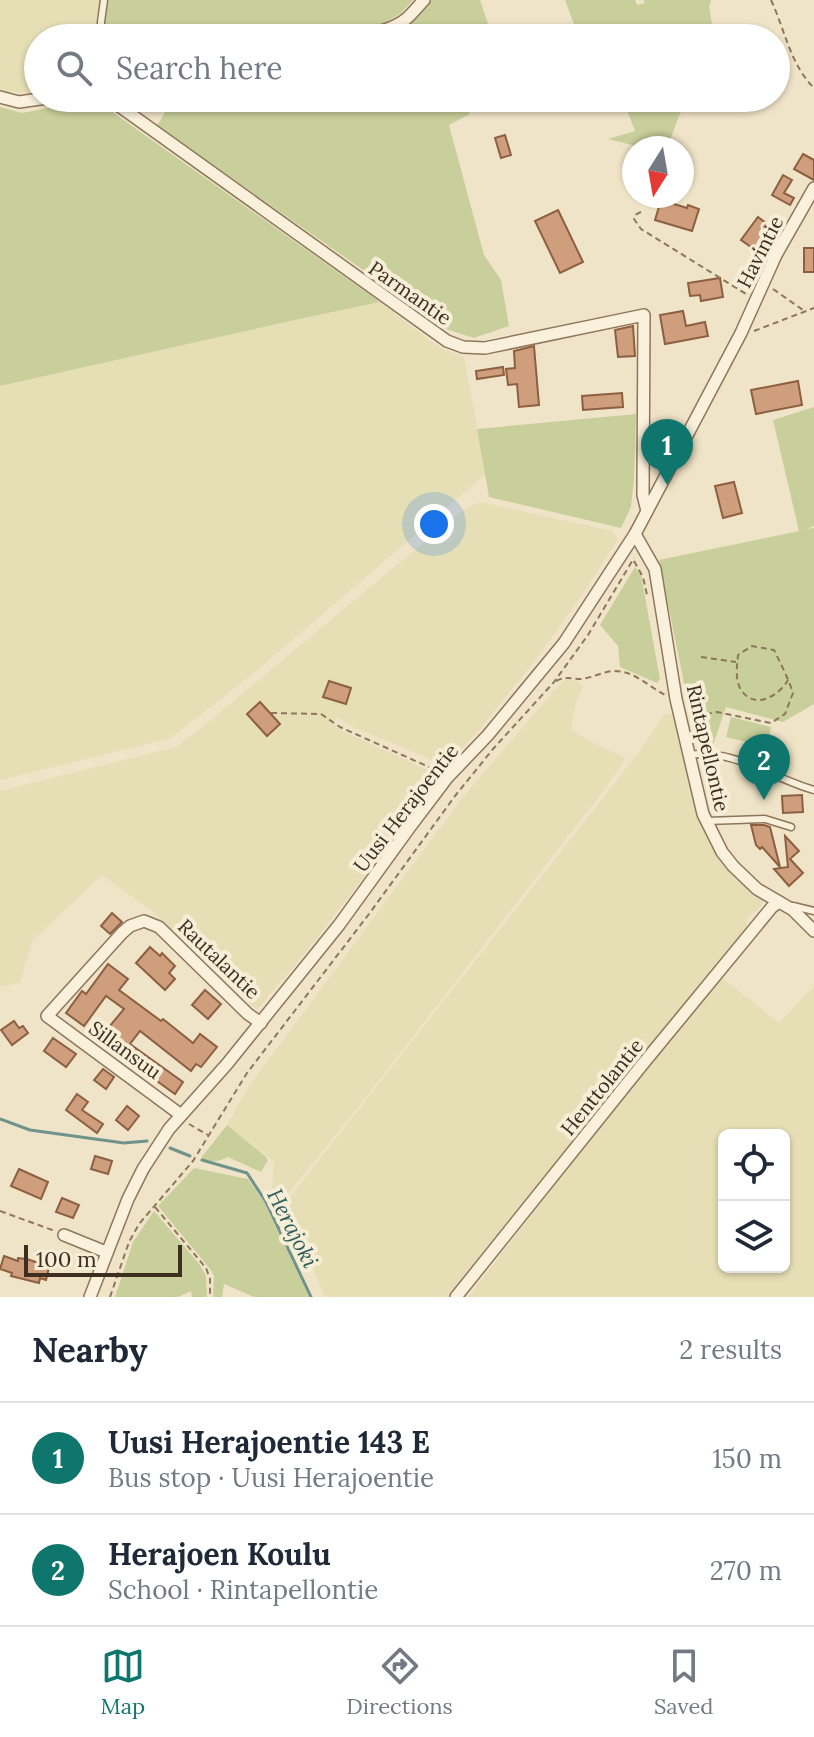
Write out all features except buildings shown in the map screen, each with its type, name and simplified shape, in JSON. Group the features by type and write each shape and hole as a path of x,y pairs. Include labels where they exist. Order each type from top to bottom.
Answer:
{"street":[{"path":"399,24 424,0"},
{"path":"0,97 24,101"},
{"name":"Parmantie","path":"128,112 447,341 463,347 485,348 644,315 643,495 647,511"},
{"name":"Havintie","path":"741,333 776,255 814,188"},
{"name":"Uusi Herajoentie","path":"90,1297 128,1199 169,1129 261,1023 339,925 447,778 488,735 564,643 638,538 647,511 741,333"},
{"name":"Rintapellontie","path":"638,538 655,569 676,699 706,821 733,866 757,889 782,903 814,931"},
{"name":"Henttolantie","path":"456,1297 772,907 782,903"},
{"name":"Rautalantie","path":"47,1016 122,933 144,921 159,927 261,1023"},
{"name":"Sillansuu","path":"47,1016 181,1115"},
{"path":"64,1235 106,1252"}],"lane":[{"path":"101,24 104,0"},
{"path":"689,755 702,753 724,757 764,769 798,786 814,790"},
{"path":"706,821 765,819 791,827"},
{"path":"782,903 814,911"}],"path":[{"path":"771,0 781,24"},
{"path":"790,51 804,78 814,88"},
{"path":"641,212 634,219 641,229 756,301"},
{"path":"764,282 804,311"},
{"path":"741,333 760,330 814,308"},
{"path":"110,1297 129,1242 139,1224 193,1161 247,1073 455,796 554,682 634,560 638,538"},
{"path":"696,716 717,712 771,723 785,714 793,693 788,680 774,650 752,646 738,655 736,674 741,690 753,699 772,699 783,690 788,680"},
{"path":"701,657 737,662"},
{"path":"554,682 564,677 582,679 616,671 642,679 670,697"},
{"path":"271,713 321,714 340,727 435,769 447,778"},
{"path":"181,1115 185,1122 209,1135"},
{"path":"154,1206 206,1268 210,1279 210,1297"},
{"path":"0,1211 64,1235"}],"shaded area":[{"path":"0,0 100,0 97,24 24,24 24,93 0,89"},
{"path":"380,302 438,347 464,357 486,474 255,672 171,738 0,780 0,386"},
{"path":"480,502 612,531 618,539 539,655 452,759 440,763 348,725 338,717 332,723 342,731 441,776 307,951 257,1010 152,911 102,875 32,941 20,982 0,987 0,791 176,747 463,510"},
{"path":"565,680 578,681 583,687 576,702 571,729 626,758 363,1101 283,1200 272,1188 274,1162 227,1125 247,1089 463,797"},
{"path":"665,714 677,714 702,824 765,900 757,911 747,916 747,929 446,1297 325,1297 287,1207 290,1197 642,748"},
{"path":"720,976 779,1023 814,986 814,1297 468,1297"}],"green space":[{"path":"107,0 413,0 401,13 381,24 104,24"},
{"path":"428,0 480,0 488,24 398,24"},
{"path":"565,0 635,0 637,5 645,3 644,0 711,0 712,24 574,24"},
{"path":"0,107 22,113 112,112 380,302 0,386"},
{"path":"165,112 469,112 449,125 484,255 501,280 509,326 474,338 449,330 157,126"},
{"path":"627,112 681,112 672,136 622,136 622,142 608,139 635,131"},
{"path":"814,407 814,526 806,529 814,528 814,704 783,722 726,707 713,745 695,690 685,688 659,560 799,531 773,420"},
{"path":"636,414 631,507 621,528 489,497 477,429"},
{"path":"635,567 641,575 660,679 657,683 620,667 618,646 600,625"},
{"path":"731,717 771,727 767,747 726,737"},
{"path":"227,1125 268,1160 261,1172 228,1157 214,1161 201,1158"},
{"path":"194,1168 248,1179 264,1202 309,1297 254,1297 224,1284 222,1297 213,1297 214,1276 210,1269 158,1206"},
{"path":"154,1211 200,1265 206,1276 207,1297 192,1297 191,1291 178,1297 115,1297 133,1242"}],"waterway":[{"name":"Herajoki","path":"0,1119 30,1130 124,1143 147,1141"},
{"name":"Herajoki","path":"170,1148 190,1156"},
{"name":"Herajoki","path":"202,1160 247,1173 266,1202 311,1297"}],"place":[{"name":"Uusi Herajoentie 143 E","path":"667,485"},
{"name":"Herajoen Koulu","path":"764,800"}]}
